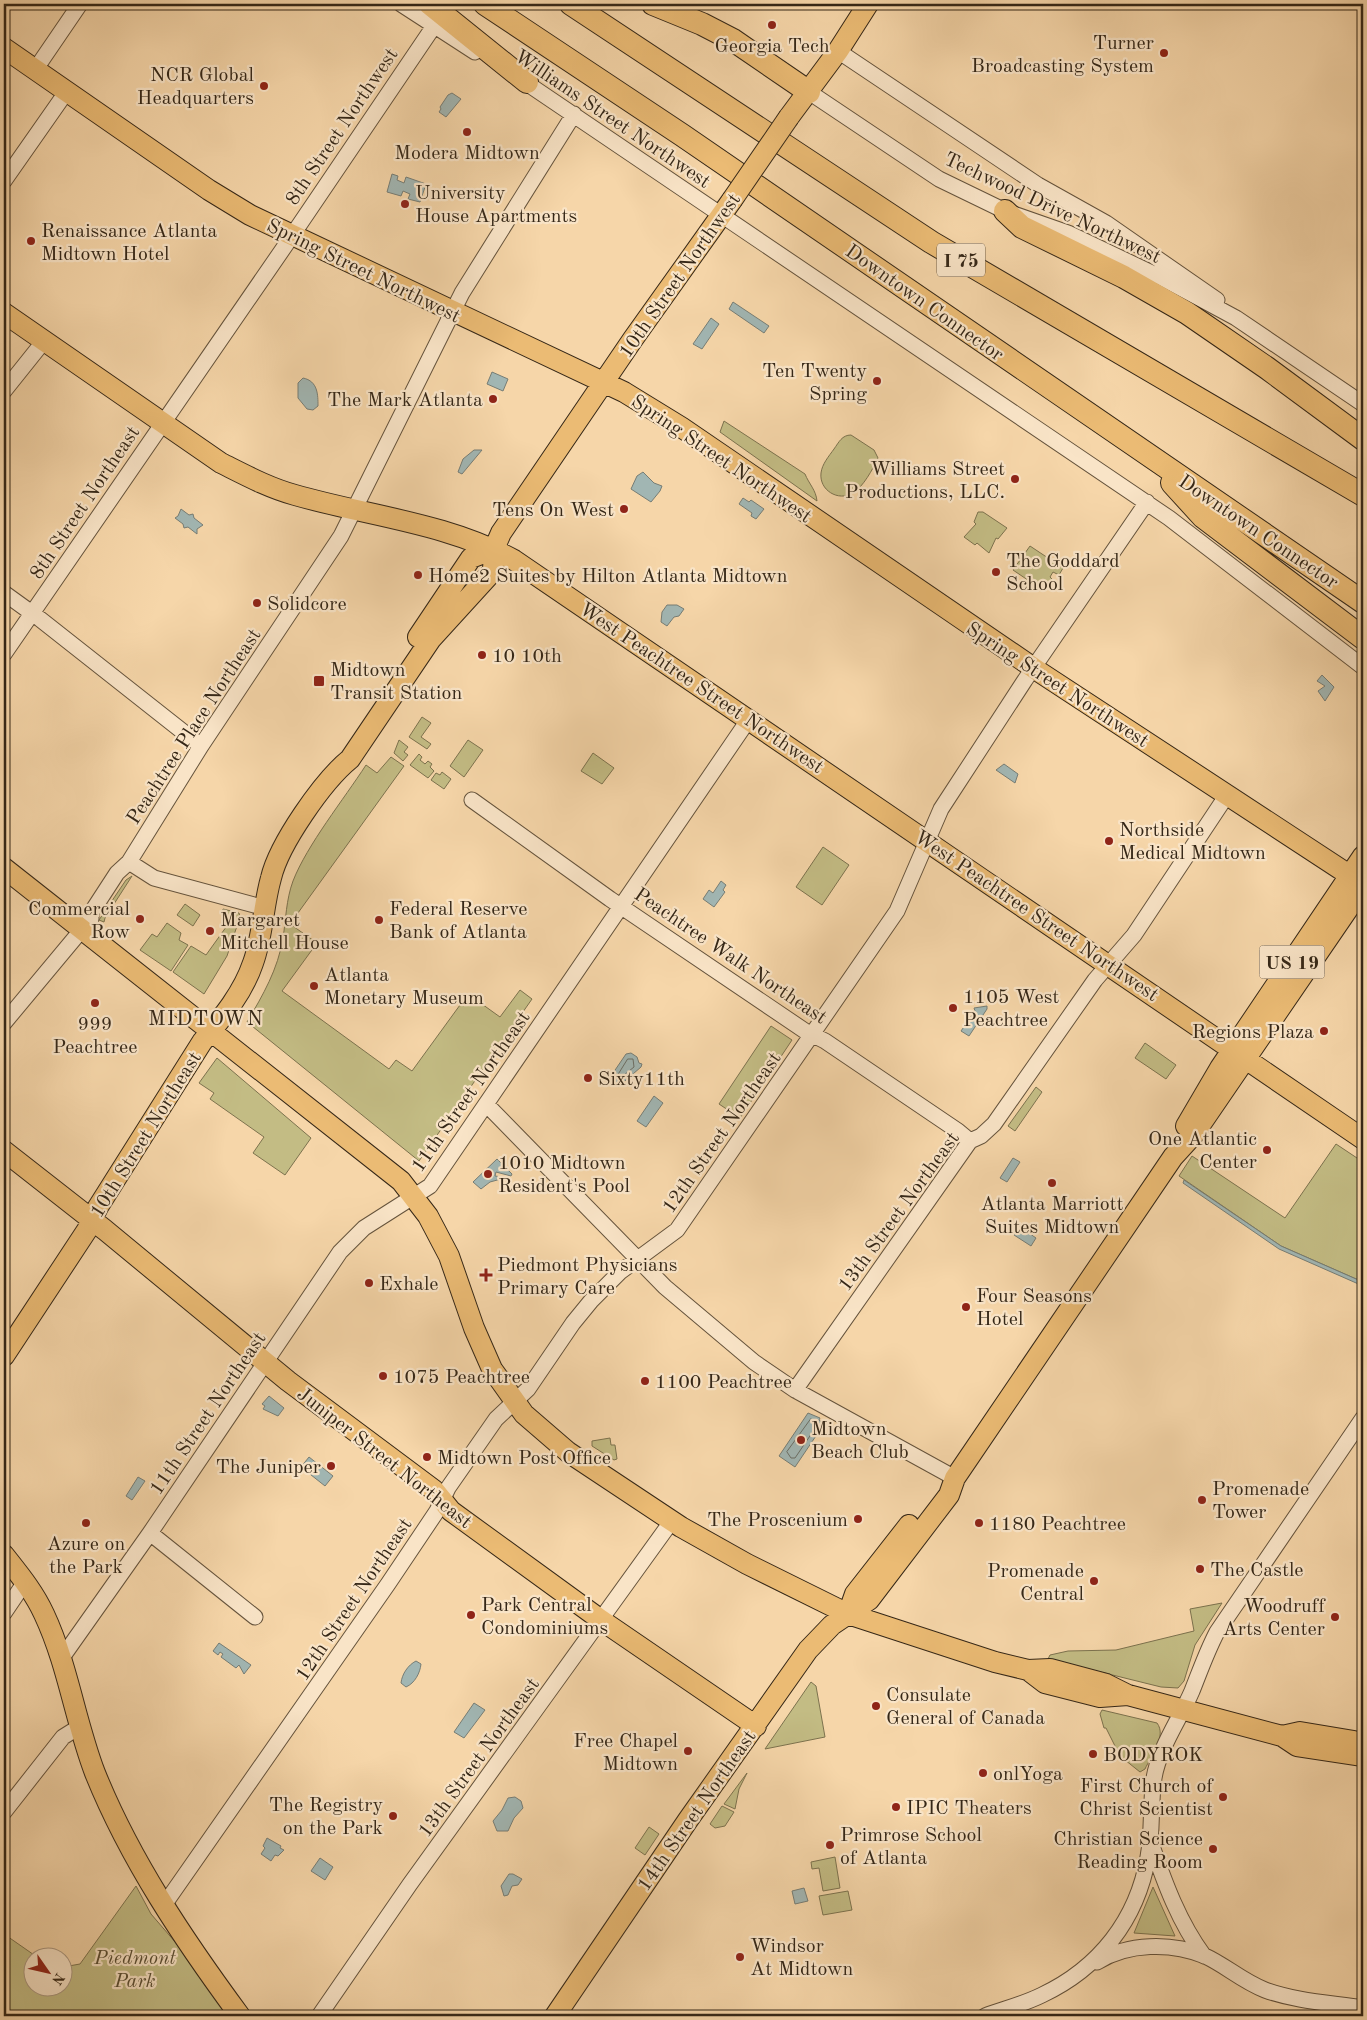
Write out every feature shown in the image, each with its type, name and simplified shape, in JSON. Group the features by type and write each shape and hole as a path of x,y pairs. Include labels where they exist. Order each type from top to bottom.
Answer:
{"highway":[{"name":"Downtown Connector","path":"485,4 690,140 1363,602"},
{"name":"I 75","path":"571,4 931,242 1363,495"},
{"path":"652,4 702,24 733,40 809,92"},
{"path":"432,15 527,82"},
{"path":"1005,211 1022,227 1124,277 1187,313 1267,368 1363,439"},
{"path":"1145,453 1203,516 1363,638"}],"main road":[{"name":"10th Street Northwest","path":"494,549 501,534 603,384 789,117 838,51 868,4"},
{"name":"Spring Street Northwest","path":"4,48 209,190 292,236 603,384 624,392 681,427 1033,668 1359,882"},
{"name":"West Peachtree Street Northwest","path":"4,313 162,422 222,462 256,481 293,495 434,529 494,549 560,590 1363,1139"},
{"name":"10th Street Northeast","path":"4,1356 92,1220 202,1042 244,984 260,938 270,878 282,849 334,772 341,752 471,558 494,549"},
{"path":"848,1614 855,1594 919,1512 937,1490 955,1478 1172,1158 1194,1134 1240,1054 1359,882 1363,856"},
{"path":"4,868 86,924 212,1030 401,1181 428,1216 448,1256 484,1352 492,1369 514,1402 529,1420 568,1452 671,1522 747,1564 848,1614 1028,1670 1050,1669 1106,1684 1128,1695 1182,1711 1282,1736 1297,1746 1363,1756"},
{"name":"Juniper Street Northeast","path":"4,1151 92,1220 265,1362 434,1490 451,1511 600,1620 756,1726"},
{"path":"4,1555 25,1582 45,1616 61,1659 79,1728 114,1816 164,1904 240,2016"},
{"name":"14th Street Northeast","path":"555,2016 688,1820 808,1650 827,1629 848,1614"},
{"path":"1282,1736 1300,1732 1363,1742"}],"street":[{"path":"35,70 80,4"},
{"path":"401,4 432,15"},
{"name":"8th Street Northwest","path":"162,422 292,236 432,15"},
{"name":"Techwood Drive Northwest","path":"838,51 990,154 1075,207 1106,223 1209,293 1236,318"},
{"name":"Williams Street Northwest","path":"527,82 574,114 727,207 1147,502 1363,667"},
{"path":"4,181 68,91"},
{"name":"Techwood Drive Northwest","path":"809,92 939,179 1005,211 1068,233 1158,276 1236,318 1363,404"},
{"name":"Peachtree Place Northeast","path":"4,1023 86,924 117,873 129,862 201,746 341,536 452,313 574,114"},
{"path":"1068,233 1074,230 1079,222 1075,207"},
{"path":"4,391 44,341"},
{"name":"8th Street Northeast","path":"4,654 162,422"},
{"name":"12th Street Northeast","path":"164,1904 302,1710 412,1548 448,1488 496,1418 528,1390 582,1311 620,1272 678,1230 897,911 941,808 1033,668 1147,502"},
{"path":"4,593 201,746"},
{"name":"11th Street Northeast","path":"61,1659 150,1533 346,1244 370,1224 430,1186 749,719"},
{"name":"13th Street Northeast","path":"796,1390 970,1141 981,1136 994,1124 1108,964 1134,935 1228,795"},
{"name":"Peachtree Walk Northeast","path":"472,800 621,906 958,1131 970,1141"},
{"path":"129,862 154,878 264,908"},
{"path":"487,1105 665,1287 754,1362 796,1390 955,1478"},
{"path":"1083,1970 1112,1942 1128,1917 1142,1887 1150,1840 1154,1777 1217,1632 1363,1420"},
{"name":"13th Street Northeast","path":"319,2016 410,1884 671,1522"},
{"path":"150,1533 255,1616"},
{"path":"4,1613 25,1582"},
{"path":"4,1812 64,1737 79,1728"},
{"path":"1150,1840 1165,1884 1184,1927 1204,1956"},
{"path":"985,2016 1040,1996 1110,1954 1137,1947 1174,1948 1204,1956 1240,1979 1266,1990 1342,2010 1363,2008"}],"green space":[{"path":"724,421 805,474 814,490 817,501 720,432"},
{"path":"851,435 874,450 878,458 857,490 847,495 836,495 823,485 821,473 826,460 839,441 845,436"},
{"path":"978,512 983,512 1007,528 998,539 996,538 989,553 977,543 975,545 964,537 976,524 974,522"},
{"path":"1030,546 1063,568 1059,575 1053,572 1050,577 1052,579 1044,591 1013,570"},
{"path":"422,717 431,723 421,737 431,744 427,749 409,737"},
{"path":"399,740 408,747 404,752 408,755 403,761 394,753"},
{"path":"468,740 483,750 464,777 450,766"},
{"path":"593,753 614,768 602,784 581,771"},
{"path":"419,754 422,757 420,760 425,764 428,761 432,764 430,767 434,771 428,778 410,765"},
{"path":"391,757 404,766 290,924 317,943 282,991 389,1069 396,1060 412,1071 468,994 500,1017 520,990 532,999 419,1161 247,1022 264,992 278,960 289,895 293,881 307,852 366,765 377,773"},
{"path":"442,772 451,779 444,789 431,780 436,773 440,775"},
{"path":"823,847 849,865 822,905 796,887"},
{"path":"132,876 104,922 99,920 126,880"},
{"path":"185,904 200,915 193,926 177,915"},
{"path":"223,909 239,913 240,917 227,956 204,994 173,972 191,946 206,955 229,923 225,920 228,916 222,912"},
{"path":"167,923 181,933 179,940 188,945 171,971 140,950 152,934 157,937"},
{"path":"771,1026 792,1040 740,1118 719,1104"},
{"path":"1145,1043 1176,1065 1166,1079 1135,1058"},
{"path":"217,1058 311,1138 285,1175 253,1153 264,1137 210,1099 214,1093 199,1083"},
{"path":"1036,1087 1042,1092 1015,1131 1008,1126"},
{"path":"1336,1144 1363,1162 1363,1282 1281,1246 1179,1176 1192,1156 1285,1218"},
{"path":"610,1438 611,1445 615,1445 617,1459 614,1460 592,1446 592,1441"},
{"path":"1222,1603 1195,1645 1184,1681 1178,1688 1161,1687 1048,1659 1050,1655 1068,1651 1116,1650 1194,1631 1190,1609"},
{"path":"811,1682 816,1686 825,1737 765,1749"},
{"path":"1102,1710 1157,1723 1160,1728 1159,1740 1145,1769 1140,1772 1120,1756 1106,1728 1104,1728 1100,1714"},
{"path":"747,1773 739,1789 735,1809 724,1804"},
{"path":"722,1806 734,1812 725,1826 715,1828 710,1824"},
{"path":"649,1827 659,1834 645,1855 635,1848"},
{"path":"835,1857 840,1888 823,1891 819,1868 812,1869 811,1862"},
{"name":"Piedmont Park","path":"136,1886 151,1914 239,2016 4,2016 4,1934 24,1948 22,1948 22,1998 72,1998 72,1965 80,1964"},
{"path":"1153,1887 1175,1936 1134,1933"},
{"path":"848,1891 852,1910 823,1915 819,1896"}],"water":[{"path":"452,93 461,99 446,117 439,112 440,107 448,95"},
{"path":"392,174 398,176 397,180 404,183 406,177 426,184 420,202 408,199 410,194 403,191 401,196 387,192"},
{"path":"733,302 769,326 764,333 729,309"},
{"path":"711,318 719,324 702,349 693,344"},
{"path":"492,372 508,379 503,391 487,384"},
{"path":"303,378 312,382 316,389 318,406 313,410 307,409 298,398 298,383"},
{"path":"474,450 482,450 462,474 458,472 463,459"},
{"path":"643,472 654,483 662,486 651,502 631,489 637,476"},
{"path":"743,498 749,502 751,500 764,509 756,519 751,516 752,513 739,504"},
{"path":"181,509 189,515 193,514 194,518 203,525 197,529 197,534 188,527 184,528 183,524 175,518"},
{"path":"667,605 677,605 684,609 667,626 661,622 662,612"},
{"path":"1322,675 1334,687 1325,701 1318,691 1325,686 1317,681"},
{"path":"1004,764 1018,774 1015,783 996,770"},
{"path":"721,881 726,885 723,890 725,892 714,907 703,899 709,890 713,893"},
{"path":"987,1006 987,1009 969,1036 961,1031 975,1011 974,1008"},
{"path":"631,1053 642,1064 641,1067 618,1087 611,1076 626,1054"},
{"path":"654,1096 663,1103 646,1127 637,1121"},
{"path":"1013,1158 1020,1162 1007,1182 1000,1178"},
{"name":"1010 Midtown Resident's Pool","path":"497,1159 512,1174 511,1176 496,1172 495,1176 502,1177 501,1179 490,1182 481,1189 473,1182"},
{"path":"1184,1180 1281,1246 1363,1282 1363,1286 1279,1249 1183,1183"},
{"path":"1019,1226 1036,1238 1031,1246 1014,1235"},
{"path":"269,1396 284,1408 278,1416 263,1409 265,1406 262,1404"},
{"name":"Midtown Beach Club","path":"808,1413 820,1418 819,1420 824,1424 795,1467 779,1456"},
{"path":"309,1457 333,1476 325,1486 301,1467"},
{"path":"138,1477 145,1481 132,1500 126,1496"},
{"path":"219,1643 251,1665 244,1674 239,1665 236,1668 221,1657 223,1654 220,1652 218,1655 213,1651"},
{"path":"416,1661 421,1664 417,1677 406,1687 401,1683 404,1673"},
{"path":"474,1703 485,1710 464,1738 454,1732"},
{"path":"515,1797 521,1801 523,1808 514,1818 508,1831 497,1831 493,1821 502,1810 508,1798"},
{"path":"267,1838 281,1846 280,1848 284,1850 278,1856 275,1855 271,1861 261,1854 265,1848 263,1846"},
{"path":"320,1858 333,1867 325,1880 311,1871"},
{"path":"509,1874 522,1879 518,1885 512,1886 508,1895 504,1896 501,1886"},
{"path":"804,1888 808,1901 795,1904 792,1891"}],"place":[{"name":"Georgia Tech","path":"772,25"},
{"name":"Turner Broadcasting System","path":"1164,53"},
{"name":"NCR Global Headquarters","path":"264,86"},
{"name":"Modera Midtown","path":"467,132"},
{"name":"University House Apartments","path":"405,204"},
{"name":"Renaissance Atlanta Midtown Hotel","path":"31,241"},
{"name":"Ten Twenty Spring","path":"877,381"},
{"name":"The Mark Atlanta","path":"493,399"},
{"name":"Williams Street Productions, LLC.","path":"1015,479"},
{"name":"Tens On West","path":"624,509"},
{"name":"The Goddard School","path":"996,572"},
{"name":"Home2 Suites by Hilton Atlanta Midtown","path":"418,575"},
{"name":"Solidcore","path":"257,603"},
{"name":"10 10th","path":"482,655"},
{"name":"Midtown Transit Station","path":"319,681"},
{"name":"Northside Medical Midtown","path":"1109,841"},
{"name":"Commercial Row","path":"140,919"},
{"name":"Federal Reserve Bank of Atlanta","path":"379,920"},
{"name":"Margaret Mitchell House","path":"210,931"},
{"name":"Atlanta Monetary Museum","path":"314,986"},
{"name":"999 Peachtree","path":"95,1003"},
{"name":"1105 West Peachtree","path":"953,1008"},
{"name":"Regions Plaza","path":"1324,1031"},
{"name":"Sixty11th","path":"588,1078"},
{"name":"One Atlantic Center","path":"1267,1150"},
{"name":"1010 Midtown Resident's Pool","path":"488,1174"},
{"name":"Atlanta Marriott Suites Midtown","path":"1052,1183"},
{"name":"Piedmont Physicians Primary Care","path":"486,1275"},
{"name":"Exhale","path":"369,1283"},
{"name":"Four Seasons Hotel","path":"966,1307"},
{"name":"1075 Peachtree","path":"383,1376"},
{"name":"1100 Peachtree","path":"645,1381"},
{"name":"Midtown Beach Club","path":"801,1440"},
{"name":"Midtown Post Office","path":"427,1457"},
{"name":"The Juniper","path":"331,1466"},
{"name":"Promenade Tower","path":"1202,1500"},
{"name":"The Proscenium","path":"858,1519"},
{"name":"Azure on the Park","path":"86,1523"},
{"name":"1180 Peachtree","path":"979,1523"},
{"name":"The Castle","path":"1200,1569"},
{"name":"Promenade Central","path":"1094,1581"},
{"name":"Park Central Condominiums","path":"471,1615"},
{"name":"Woodruff Arts Center","path":"1335,1617"},
{"name":"Consulate General of Canada","path":"876,1706"},
{"name":"Free Chapel Midtown","path":"688,1751"},
{"name":"BODYROK","path":"1093,1754"},
{"name":"onlYoga","path":"983,1773"},
{"name":"First Church of Christ Scientist","path":"1223,1797"},
{"name":"IPIC Theaters","path":"896,1807"},
{"name":"The Registry on the Park","path":"393,1816"},
{"name":"Primrose School of Atlanta","path":"830,1845"},
{"name":"Christian Science Reading Room","path":"1213,1849"},
{"name":"Windsor At Midtown","path":"740,1957"}],"district":[{"name":"MIDTOWN","path":"206,1018"}]}
